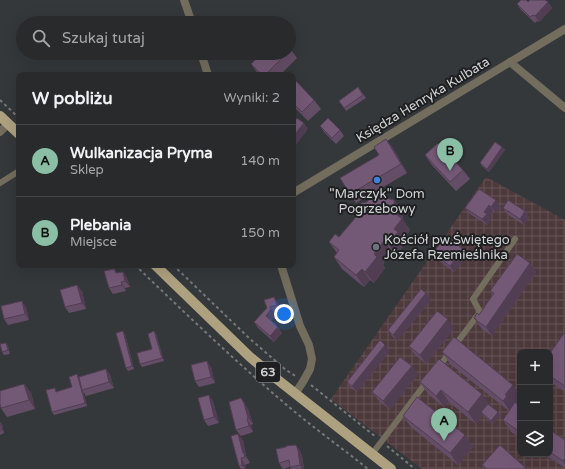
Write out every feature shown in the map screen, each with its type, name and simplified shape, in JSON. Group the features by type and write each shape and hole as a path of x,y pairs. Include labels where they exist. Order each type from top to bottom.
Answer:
{"main road":[{"path":"0,116 16,131"},
{"name":"63","path":"158,268 250,357 391,469"}],"street":[{"path":"184,0 190,16"},
{"name":"Księdza Henryka Kulbata","path":"296,191 565,29"},
{"path":"203,60 207,72"},
{"path":"510,62 565,108"},
{"path":"0,132 8,124"},
{"path":"282,268 300,326 309,345 312,359 310,369 295,394"}],"lane":[{"path":"0,183 16,173"},
{"path":"372,454 480,312 473,299 515,239"}],"path":[{"path":"0,100 16,115"},
{"path":"138,268 207,334 270,391 368,469"},
{"path":"176,268 249,338 286,370 304,380 416,469"}],"shaded area":[{"path":"486,177 565,220 565,469 422,469 331,399"}],"building":[{"path":"521,0 526,0 528,2 530,0 545,0 548,2 535,16 533,15 530,17 517,4"},
{"path":"255,60 280,60 268,72 259,72 251,64"},
{"path":"296,81 314,100 302,112 296,106"},
{"path":"358,87 363,95 344,108 339,101"},
{"path":"297,118 304,123 296,133"},
{"path":"328,118 340,130 332,138 320,126"},
{"path":"386,139 401,164 350,194 340,178 379,155 374,147"},
{"path":"495,142 502,147 487,169 480,163"},
{"path":"438,143 463,170 450,182 425,155"},
{"path":"479,189 496,200 491,207 489,205 484,212 487,214 482,219 465,208"},
{"name":"Kościół pw.Świętego Józefa Rzemieślnika","path":"373,195 394,200 395,213 402,219 394,229 398,232 388,244 384,241 374,254 377,257 365,272 362,269 356,275 334,257 339,250 329,242 335,234 339,237 362,210 361,203 367,202"},
{"path":"508,200 525,211 520,219 503,208"},
{"path":"446,236 463,249 450,266 433,253"},
{"path":"517,254 530,263 486,327 474,318 477,313 479,315 494,293 490,291"},
{"path":"114,269 116,273 123,272 125,281 121,282 122,285 109,288 104,271"},
{"path":"77,285 82,303 65,307 60,290"},
{"path":"421,289 426,293 393,335 388,330"},
{"path":"274,297 277,305 270,307 271,309 266,316 278,327 270,336 254,322 267,308 264,300"},
{"path":"22,301 25,314 4,319 1,306"},
{"path":"437,311 448,319 420,355 409,346"},
{"path":"123,331 132,366 126,368 116,333"},
{"path":"154,331 162,358 140,364 137,353 152,349 148,334"},
{"path":"565,332 565,386 553,378 553,349"},
{"path":"454,337 513,385 505,395 507,396 503,401 442,352"},
{"path":"380,340 385,345 352,386 347,382"},
{"path":"6,343 8,350 2,352 0,344"},
{"path":"400,357 412,366 383,401 372,392"},
{"path":"439,359 482,394 468,412 441,390 436,396 420,382"},
{"path":"207,361 211,377 195,381 191,365"},
{"path":"106,369 109,382 82,390 79,377"},
{"path":"77,374 85,403 52,412 46,390 55,388 56,392 72,387 69,377"},
{"path":"24,384 29,400 1,408 0,391"},
{"path":"209,395 214,417 204,420 198,398"},
{"path":"417,397 465,435 450,453 403,416"},
{"path":"241,398 244,403 249,426 236,430 229,402"},
{"path":"515,402 517,404 517,430 503,420"},
{"path":"488,404 498,412 491,421 481,412"},
{"path":"553,432 565,440 565,458 563,461 553,454"},
{"path":"238,434 245,457 241,458 242,465 239,466 231,436"},
{"path":"296,445 300,465 290,467 289,460 279,463 276,449"},
{"path":"500,445 527,469 487,469 482,465"}],"place":[{"name":"Plebania","path":"450,171"},
{"name":"\"Marczyk\" Dom Pogrzebowy","path":"377,180"},
{"name":"Kościół pw.Świętego Józefa Rzemieślnika","path":"376,247"},
{"name":"Wulkanizacja Pryma","path":"444,441"}]}
